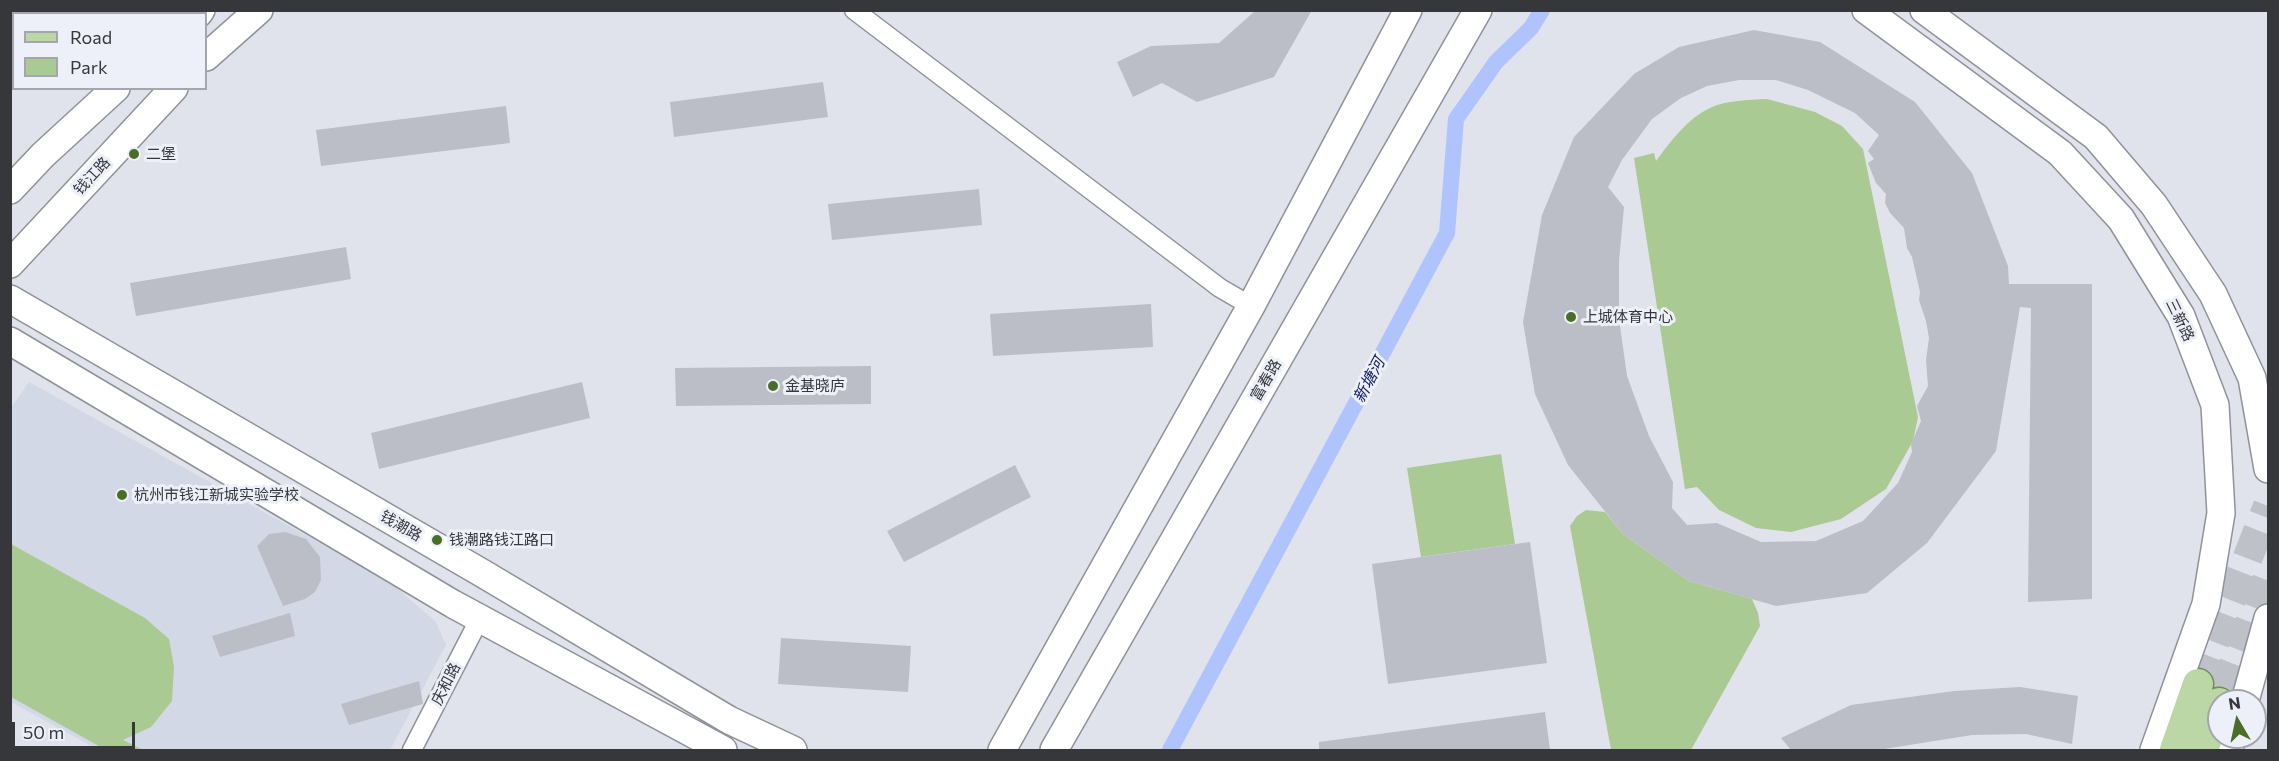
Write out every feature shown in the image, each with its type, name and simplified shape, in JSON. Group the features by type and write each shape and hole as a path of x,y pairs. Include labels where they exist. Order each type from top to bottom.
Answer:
{"main road":[{"path":"207,56 259,10"},
{"path":"1002,750 1251,306 1408,10"},
{"name":"富春路","path":"1054,750 1478,10"},
{"name":"三新路","path":"1866,10 2060,153 2121,219 2181,316 2215,405 2221,513 2206,604 2154,750"},
{"path":"1924,10 2096,137 2154,205 2213,294 2252,378 2268,469"},
{"path":"10,190 43,155 114,90"},
{"name":"钱江路","path":"10,264 172,90"},
{"name":"钱潮路","path":"10,299 482,573 729,720 793,750"},
{"path":"10,341 480,618 723,750"},
{"path":"2225,689 2268,618"},
{"path":"2175,750 2207,712"}],"street":[{"path":"854,10 1220,288 1251,306"},
{"name":"庆和路","path":"412,750 480,618"}],"shaded area":[{"name":"杭州市钱江新城实验学校","path":"29,382 390,582 436,622 446,645 390,750 99,750 11,702 11,408"}],"green space":[{"path":"1767,99 1815,112 1842,126 1863,149 1918,417 1913,441 1886,489 1841,519 1791,532 1756,528 1719,510 1697,487 1685,489 1634,158 1654,153 1656,161 1687,124 1710,108 1730,102"},
{"path":"1501,454 1515,544 1421,557 1407,468"},
{"path":"1586,510 1605,512 1623,534 1689,581 1752,599 1760,626 1691,750 1611,750 1570,526 1577,516"},
{"path":"11,544 145,618 169,639 174,667 172,701 151,727 123,740 143,750 106,750 11,697"}],"building":[{"path":"1256,10 1312,10 1274,77 1197,102 1162,83 1133,97 1117,62 1151,46 1219,43"},
{"name":"上城体育中心","path":"1754,30 1820,42 1915,102 1972,173 2008,266 2009,284 2092,284 2092,599 2028,602 2031,308 2020,307 1996,451 1927,543 1867,593 1776,606 1689,581 1623,534 1568,465 1535,394 1523,322 1542,215 1574,137 1634,74 1679,47","holes":["1739,80 1776,80 1808,90 1855,113 1879,135 1868,151 1874,159 1868,163 1876,183 1886,194 1885,203 1890,213 1904,228 1929,338 1926,360 1928,386 1917,406 1921,421 1911,444 1912,452 1898,483 1863,521 1816,541 1761,542 1717,523 1687,525 1672,508 1673,482 1649,436 1627,376 1619,319 1619,261 1624,207 1608,187 1622,160 1652,119 1681,98 1707,86"]},
{"path":"823,82 828,117 674,137 670,102"},
{"path":"506,106 510,143 321,166 316,130"},
{"path":"979,189 982,225 832,240 828,204"},
{"path":"346,247 351,279 136,316 130,283"},
{"path":"1151,304 1153,347 993,356 990,314"},
{"name":"金基晓庐","path":"871,366 871,404 676,406 675,368"},
{"path":"582,382 590,418 379,469 371,433"},
{"path":"1015,465 1031,497 904,562 887,531"},
{"path":"285,532 306,539 320,557 321,580 315,592 305,599 283,606 257,546 269,534"},
{"path":"1530,542 1547,663 1388,684 1372,564"},
{"path":"290,613 295,636 220,657 212,636"},
{"path":"781,638 911,646 908,692 778,684"},
{"path":"419,681 423,704 349,725 341,704"},
{"path":"2020,687 2078,696 2072,744 2026,734 1972,735 1878,750 1791,750 1781,738 1851,705 1954,691"},
{"path":"1545,712 1550,750 1319,750 1319,742"}],"waterway":[{"name":"新塘河","path":"1170,750 1447,233 1456,119 1496,62 1531,28 1542,10"}],"tunnel":[{"path":"2198,684 2268,506"},
{"path":"2224,689 2268,578"}],"place":[{"name":"二堡","path":"134,154"},
{"name":"上城体育中心","path":"1571,317"},
{"name":"金基晓庐","path":"773,386"},
{"name":"杭州市钱江新城实验学校","path":"122,495"},
{"name":"钱潮路钱江路口","path":"437,540"}]}
